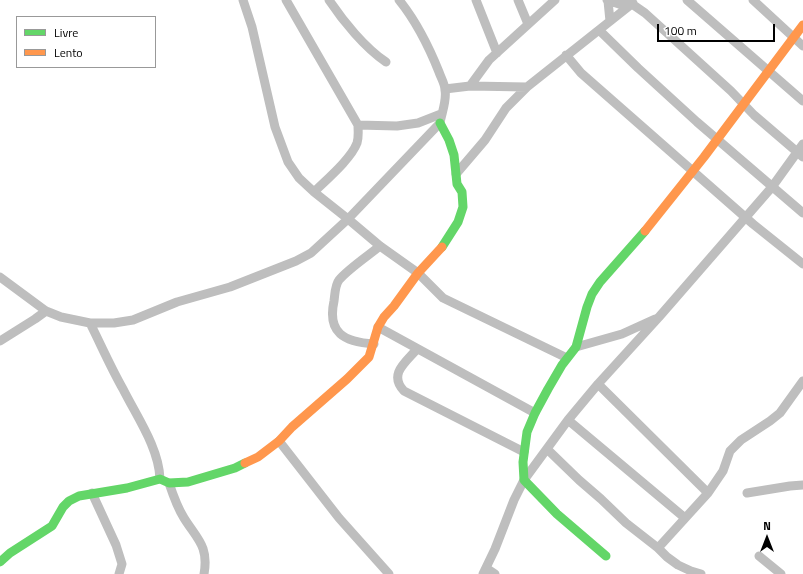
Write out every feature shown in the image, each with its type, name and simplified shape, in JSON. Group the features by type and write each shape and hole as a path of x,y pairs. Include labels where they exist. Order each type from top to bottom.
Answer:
{"street":[{"path":"243,0 252,27 275,127 288,162 299,178 380,246 418,274 444,298 567,358"},
{"path":"286,0 358,125 359,136 357,144 345,160 314,192"},
{"path":"329,0 366,46 374,54 386,62"},
{"path":"0,277 46,311 61,317 90,323 114,323 133,320 177,302 230,287 264,274 310,253 348,218 440,119 445,89 434,60 422,36 399,0"},
{"path":"476,0 497,53"},
{"path":"518,0 528,24"},
{"path":"470,86 489,60 555,0"},
{"path":"610,21 608,0 619,4 634,2"},
{"path":"688,0 803,101"},
{"path":"753,0 803,46"},
{"path":"456,174 485,140 506,108 527,87 634,2"},
{"path":"634,2 800,154"},
{"path":"606,556 558,514 524,480 523,462 527,432 535,413 567,358 576,347 587,307 592,294 600,282 636,242 693,171 803,24"},
{"path":"599,30 638,68 803,213"},
{"path":"566,55 581,73 745,218 772,241 803,264"},
{"path":"445,89 470,86 527,87"},
{"path":"358,125 397,126 440,119"},
{"path":"0,562 52,526 63,507 69,501 79,496 127,488 142,483 165,481 188,482 235,468 258,457 279,441 292,427 331,394 369,357 378,327 418,274 442,247 458,222 463,206 462,192 457,184 454,155 440,119"},
{"path":"495,574 485,571 514,500 524,480 568,420 598,384 659,318 772,187 800,154 803,144"},
{"path":"374,344 361,343 340,334 334,326 332,320 333,306 339,280 380,246"},
{"path":"0,341 46,311"},
{"path":"576,347 622,334 659,318"},
{"path":"90,323 148,437 160,471 183,517 202,545 206,563 204,574"},
{"path":"378,327 535,413"},
{"path":"417,348 399,371 396,378 398,386 404,391 524,452"},
{"path":"658,548 708,493 722,471 730,451 741,440 780,413 803,381"},
{"path":"598,384 708,493"},
{"path":"568,420 685,518"},
{"path":"279,441 339,518 389,574"},
{"path":"548,449 578,480 667,557 691,572 701,574"},
{"path":"747,493 803,485"},
{"path":"92,493 116,545 122,564 119,574"},
{"path":"759,556 781,574"}],"traffic: fast":[{"path":"440,123 449,140 454,155 457,184 462,192 463,207 458,222 442,247"},
{"path":"606,556 557,514 524,480 523,462 527,432 548,389 562,365 576,347 592,294 600,282 645,231"},
{"path":"0,562 10,553 52,526 63,507 69,501 79,496 127,488 160,479 169,483 188,482 235,468 245,463"}],"traffic: slow":[{"path":"645,231 704,157 803,25"},
{"path":"245,463 258,457 279,441 292,427 347,379 369,357 378,327 384,317 418,273 442,247"}]}
